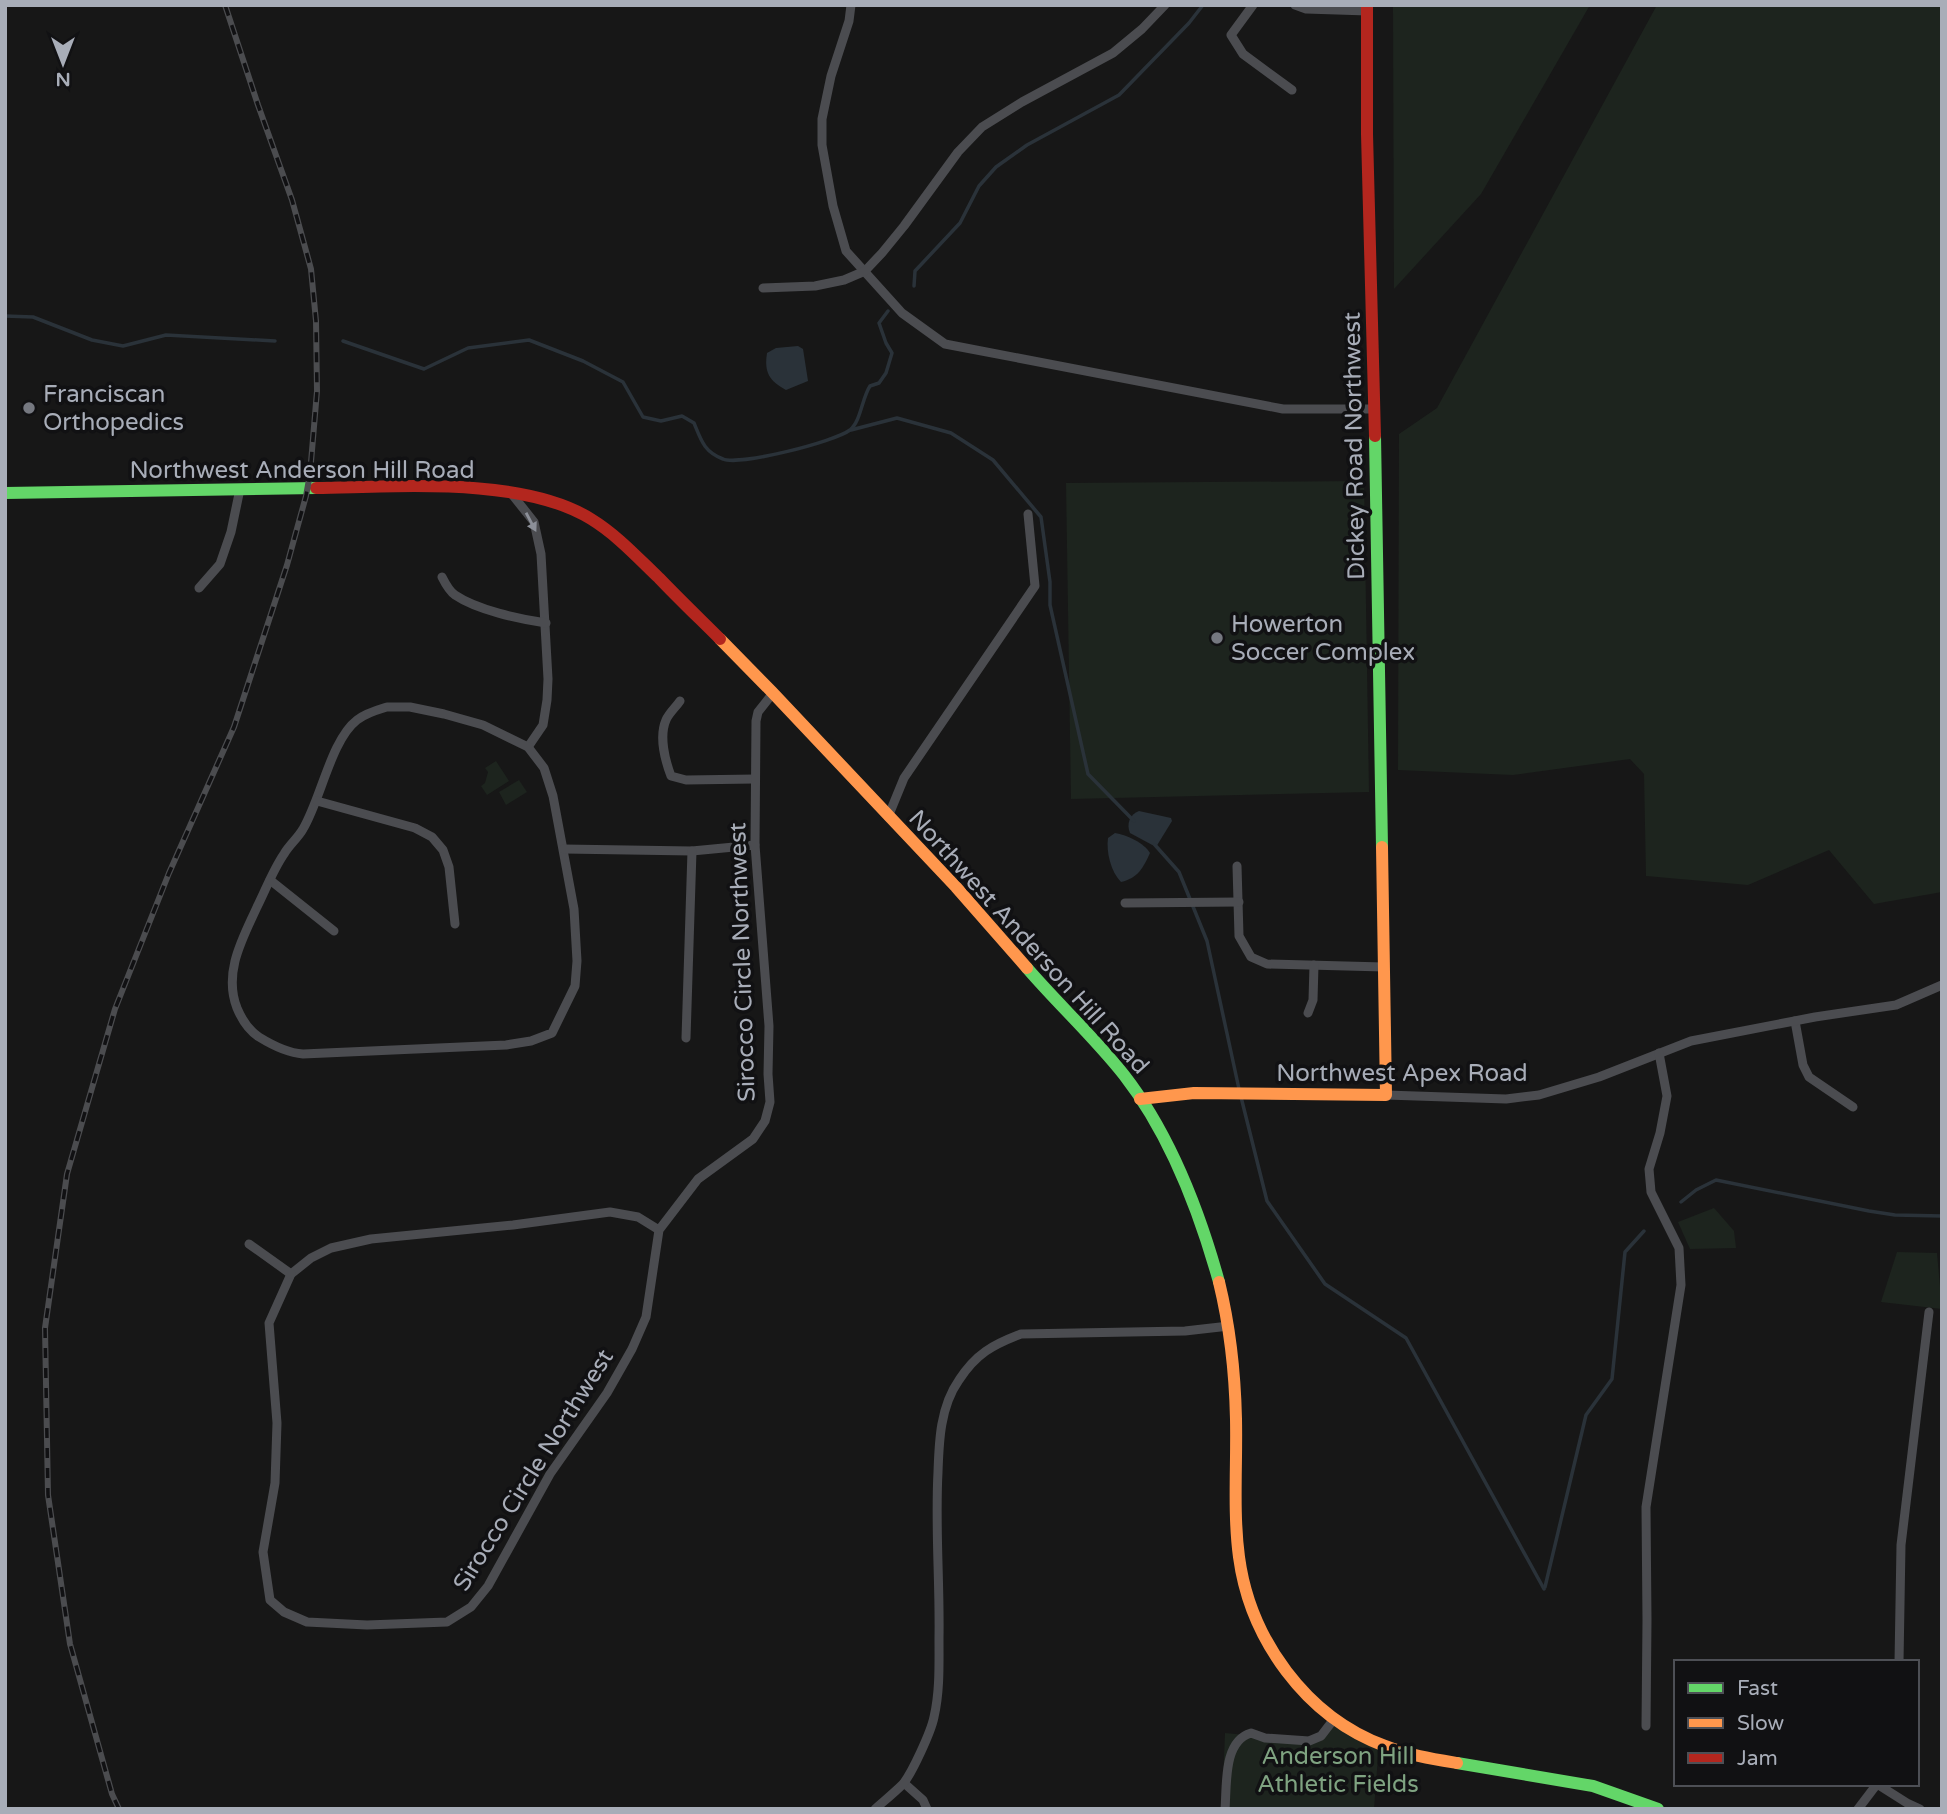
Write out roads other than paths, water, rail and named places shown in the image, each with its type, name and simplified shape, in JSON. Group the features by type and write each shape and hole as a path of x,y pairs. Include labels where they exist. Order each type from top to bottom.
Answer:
{"main road":[{"name":"Dickey Road Northwest","path":"1368,8 1367,134 1375,409 1386,1095"},
{"name":"Northwest Anderson Hill Road","path":"5,493 448,486 511,494 569,508 610,532 773,694 956,887 1116,1066 1158,1128 1202,1227 1229,1326 1235,1390 1238,1549 1247,1598 1261,1631 1279,1662 1301,1690 1334,1719 1364,1737 1406,1753 1592,1786 1658,1809"},
{"name":"Northwest Apex Road","path":"1140,1099 1194,1093 1386,1095"}],"street":[{"path":"851,5 822,119 822,145 827,179 846,251 902,313 945,344 1283,409 1375,409"},
{"path":"764,288 815,286 844,280 865,271 883,253 958,152 982,127 1113,53 1165,5"},
{"path":"1253,5 1231,34 1243,54 1292,90"},
{"path":"1295,5 1306,9 1368,8"},
{"path":"199,588 220,564 231,531 240,489"},
{"path":"511,494 534,522 541,554 547,700 543,725 528,747"},
{"path":"888,817 904,778 1035,586 1028,513"},
{"path":"442,577 452,594 515,618 545,623"},
{"name":"Sirocco Circle Northwest","path":"291,1274 269,1323 277,1423 275,1483 263,1552 270,1600 284,1612 307,1622 367,1625 447,1622 471,1607 488,1586 550,1474 607,1393 632,1349 646,1317 659,1230 698,1179 753,1139 765,1121 770,1102 769,1026 755,845 756,721 758,712 773,694"},
{"path":"680,701 666,721 665,761 671,776 686,780 755,779"},
{"path":"387,707 411,707 444,714 483,726 528,747 544,768 553,796 574,909 577,961 575,986 552,1033 531,1041 506,1045 303,1054 291,1053 261,1039 250,1030 241,1019 235,1003 233,970 245,934 270,880 284,854 303,830 317,801 325,774 344,736 356,720 387,707"},
{"path":"317,801 415,828 432,837 443,850 449,867 455,924"},
{"path":"564,849 692,850 755,845"},
{"path":"686,1038 692,850"},
{"path":"1237,866 1239,936 1251,957 1267,964 1384,967"},
{"path":"270,880 334,931"},
{"path":"1125,903 1239,902"},
{"path":"1308,1013 1313,1000 1314,965"},
{"name":"Northwest Apex Road","path":"1386,1095 1506,1099 1539,1095 1599,1077 1691,1041 1896,1005 1942,985"},
{"path":"1796,1021 1803,1065 1809,1077 1853,1107"},
{"path":"1646,1726 1646,1507 1681,1285 1679,1248 1651,1192 1649,1169 1667,1096 1659,1053"},
{"path":"249,1244 291,1274 311,1258 331,1248 371,1239 610,1212 638,1217 659,1230"},
{"path":"1899,1660 1900,1545 1929,1312"},
{"path":"874,1809 904,1783 934,1718 939,1682 939,1438 947,1404 958,1381 980,1354 996,1343 1021,1334 1185,1331 1229,1326"},
{"path":"1225,1809 1231,1754 1241,1737 1251,1732 1265,1738 1309,1741 1321,1736 1334,1719"},
{"path":"904,1783 923,1800 927,1809"},
{"path":"1858,1809 1875,1786"},
{"path":"1880,1786 1920,1809"}],"waterway":[{"path":"914,286 915,271 960,223 979,186 996,167 1027,145 1119,95 1203,5"},
{"path":"343,341 424,369 468,348 529,340 583,361 623,382 643,417 661,421 682,416 694,423 707,449 723,459 732,460 786,452 826,441 850,430 857,421 870,386 879,383 886,373 892,353 879,323 888,311"},
{"path":"5,316 33,317 92,340 123,346 166,335 275,341"},
{"path":"851,430 897,418 951,433 993,460 1041,517 1050,582 1050,605 1088,774 1134,821"},
{"path":"1155,845 1179,872 1207,941 1239,1089"},
{"path":"1241,1097 1267,1201 1325,1284 1406,1338 1544,1589"},
{"path":"1681,1202 1696,1190 1716,1180 1869,1211 1895,1215 1942,1216"},
{"path":"1545,1587 1586,1415 1612,1379 1625,1252 1644,1231"}],"railway":[{"path":"119,1809 112,1794 70,1644 48,1495 45,1328 67,1174 115,1009 169,873 234,727 287,565 310,474 317,391 316,321 311,269 292,200 225,5"}],"place":[{"name":"Franciscan Orthopedics","path":"29,408"},
{"name":"Howerton Soccer Complex","path":"1217,638"}],"park label":[{"name":"Anderson Hill Athletic Fields","path":"1338,1770"}]}
